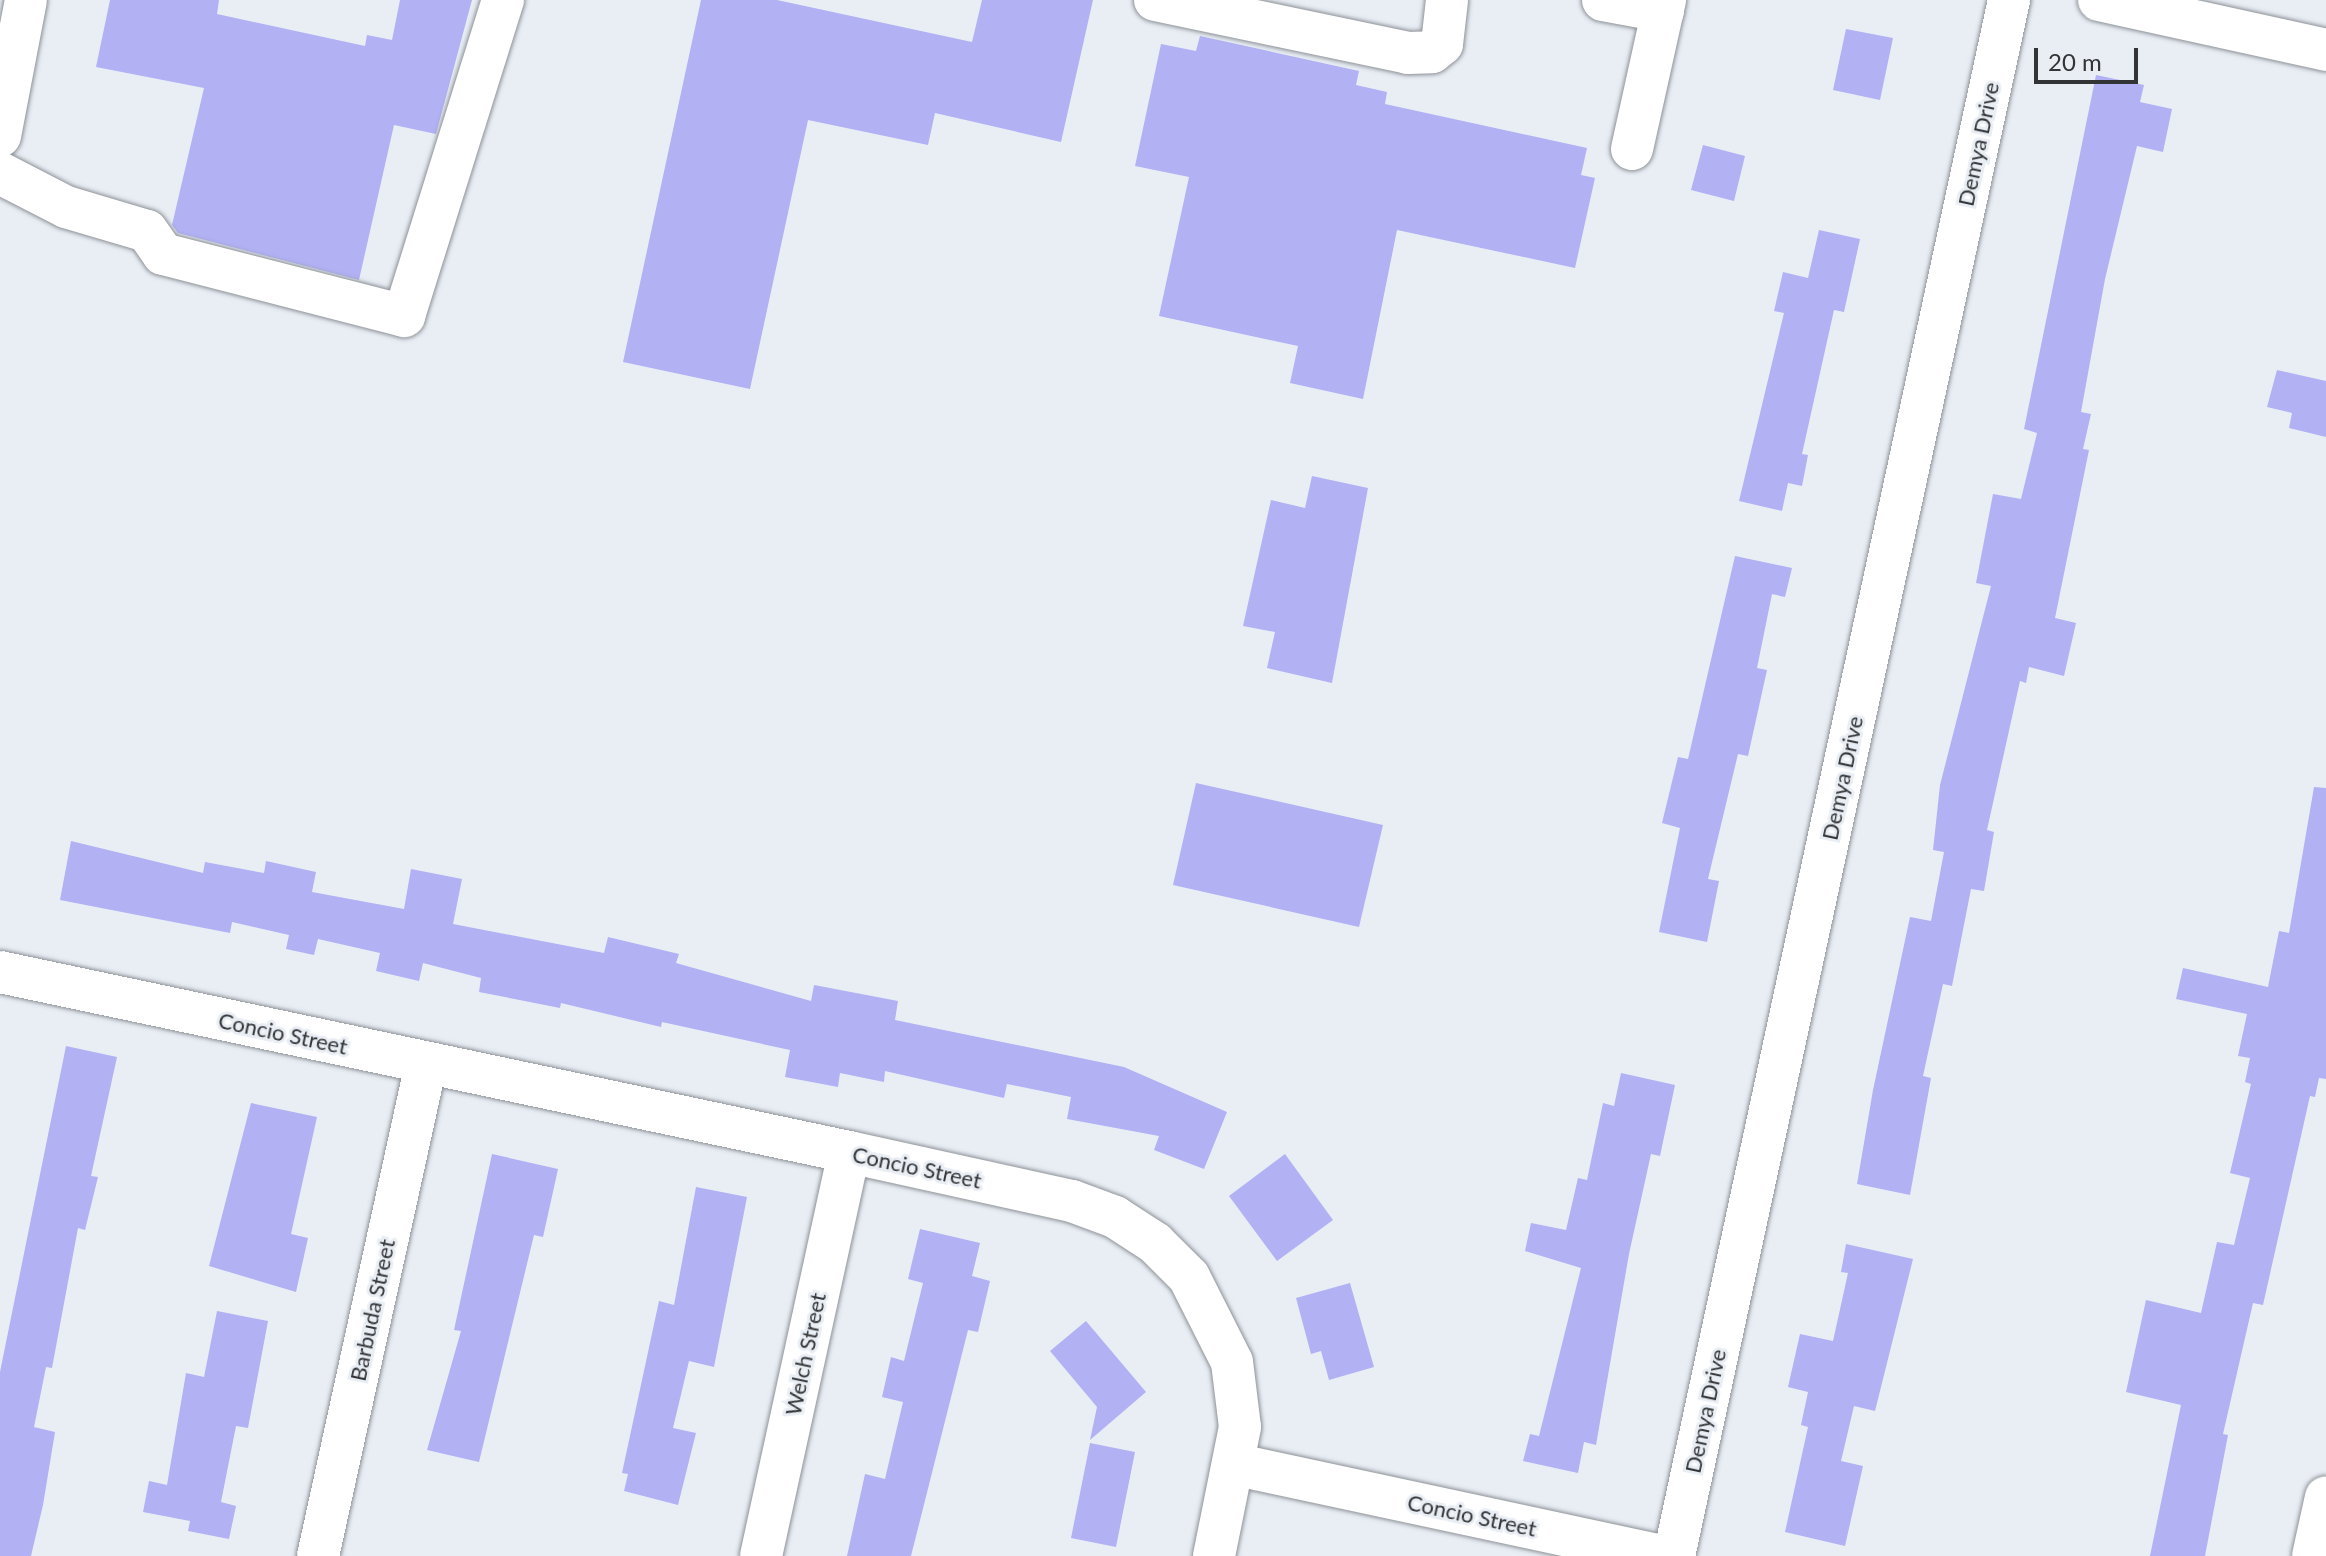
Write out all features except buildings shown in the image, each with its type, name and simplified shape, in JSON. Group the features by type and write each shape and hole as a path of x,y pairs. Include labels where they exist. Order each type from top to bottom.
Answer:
{"street":[{"path":"0,136 26,0"},
{"path":"0,173 66,207 147,231 163,254 404,316 503,0"},
{"path":"1155,0 1408,53 1432,52 1442,44 1447,0"},
{"path":"1603,0 1664,6 1632,149"},
{"name":"Demya Drive","path":"1674,1556 2009,0"},
{"path":"2099,0 2326,50"},
{"name":"Concio Street","path":"0,972 1072,1201 1115,1217 1155,1243 1189,1277 1232,1362 1240,1399 1233,1464 1661,1556"},
{"name":"Barbuda Street","path":"318,1556 426,1064"},
{"name":"Welch Street","path":"761,1556 849,1152"},
{"path":"1214,1556 1233,1464"},
{"path":"2313,1556 2326,1497"}]}
